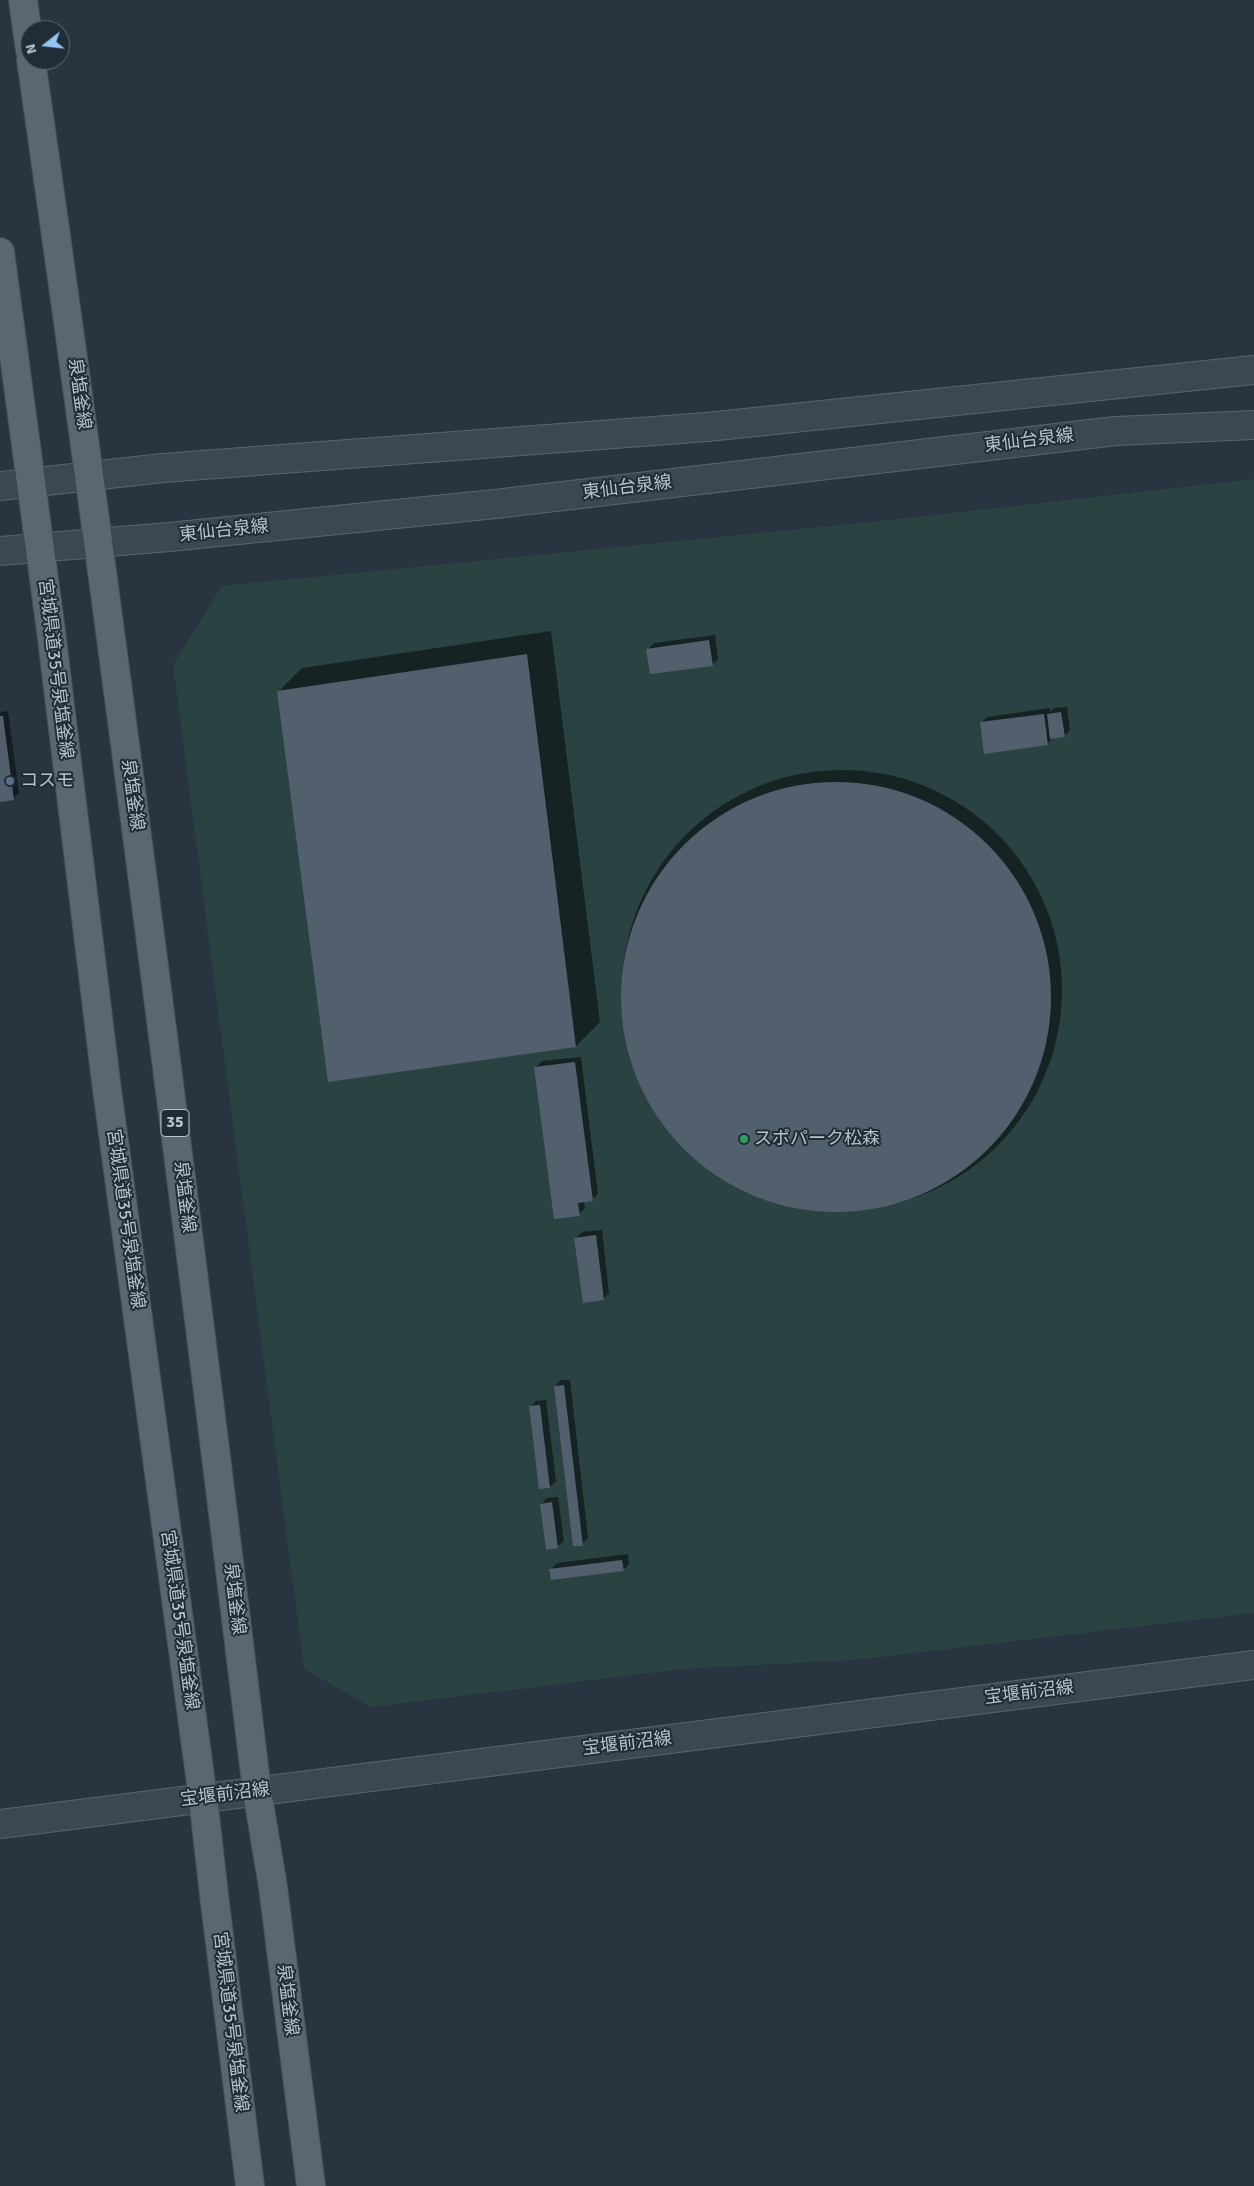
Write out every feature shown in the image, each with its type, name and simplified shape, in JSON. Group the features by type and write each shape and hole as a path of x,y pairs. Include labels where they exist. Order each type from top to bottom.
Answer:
{"main road":[{"path":"23,0 26,20"},
{"name":"泉塩釜線","path":"33,70 90,476 164,1038 257,1791 273,1887 311,2186"},
{"name":"宮城県道35号泉塩釜線","path":"0,252 32,482 106,1082 203,1798 250,2186"}],"street":[{"path":"0,486 163,468 707,427 1254,370"},
{"name":"東仙台泉線","path":"0,551 495,504 1116,430 1254,425"},
{"name":"宝堰前沼線","path":"0,1824 1254,1665"}],"green space":[{"name":"スポパーク松森","path":"1254,479 1254,1613 854,1660 683,1669 371,1707 304,1669 173,665 222,586 881,521"}],"building":[{"path":"709,640 713,666 650,674 646,649"},
{"path":"527,654 576,1047 328,1082 277,691"},
{"path":"1061,712 1065,737 1050,739 1047,714"},
{"path":"1044,714 1048,745 984,754 980,722"},
{"path":"0,716 3,716 14,800 0,802"},
{"path":"836,782 878,786 918,798 956,818 988,845 1015,877 1035,915 1047,955 1051,997 1047,1039 1035,1079 1015,1117 988,1149 956,1176 918,1196 878,1208 836,1212 794,1208 754,1196 716,1176 684,1149 657,1117 637,1079 625,1039 621,997 625,955 637,915 657,877 684,845 716,818 754,798 794,786"},
{"path":"575,1062 593,1201 578,1203 580,1216 554,1219 534,1067"},
{"path":"596,1235 604,1300 583,1303 574,1238"},
{"path":"564,1385 583,1546 573,1546 554,1386"},
{"path":"540,1405 550,1488 539,1489 529,1406"},
{"path":"552,1502 558,1548 546,1550 540,1504"},
{"path":"622,1560 624,1571 551,1580 549,1569"}],"place":[{"name":"コスモ","path":"10,781"},
{"name":"スポパーク松森","path":"744,1139"}]}
